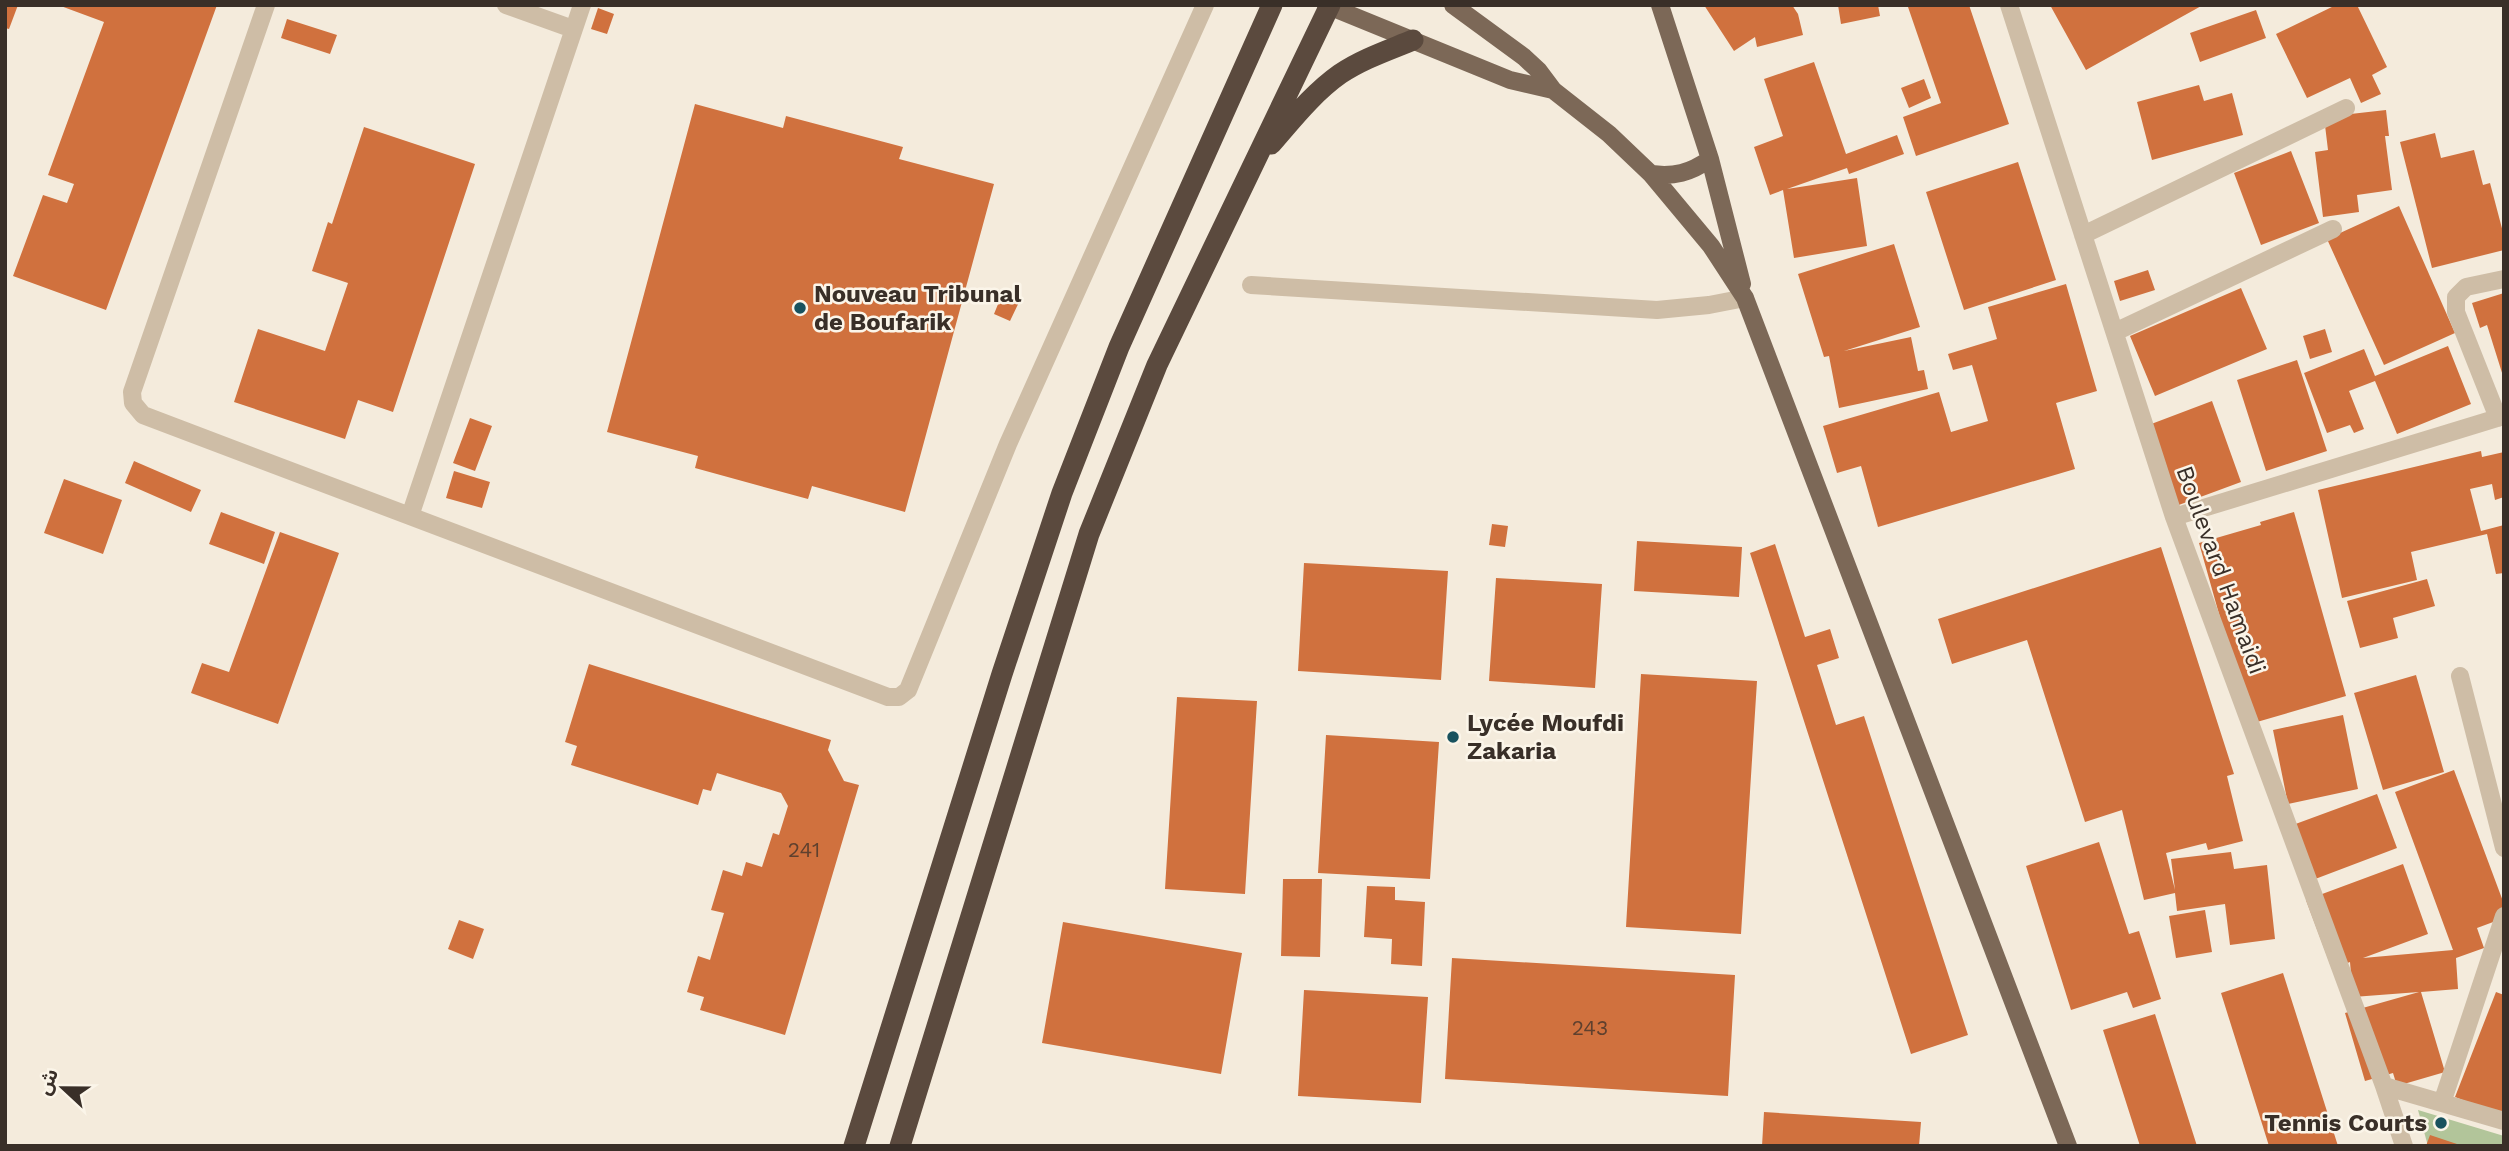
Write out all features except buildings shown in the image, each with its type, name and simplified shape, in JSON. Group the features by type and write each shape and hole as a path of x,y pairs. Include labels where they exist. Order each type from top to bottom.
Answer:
{"highway":[{"path":"854,1146 1002,674 1062,493 1119,347 1272,5"},
{"path":"900,1146 1089,534 1157,365 1328,6"},
{"path":"1252,167 1299,112 1339,75 1377,54 1413,40"}],"main road":[{"path":"1453,5 1524,57 1553,90 1609,134 1651,174 1711,246 1745,298"},
{"path":"1660,5 1710,159 1745,298 2068,1146"},
{"path":"1328,6 1510,80 1553,90"},
{"path":"1651,174 1682,174 1696,169 1710,159"}],"street":[{"path":"267,5 132,391 132,403 143,415 888,697 899,697 908,690 1008,444 1205,5"},
{"path":"506,5 573,29"},
{"path":"410,516 582,5"},
{"name":"Boulevard Hamaidi","path":"2009,5 2174,517 2385,1086 2404,1146"},
{"path":"2084,235 2346,108"},
{"path":"2115,332 2333,229"},
{"path":"2174,517 2501,417 2456,312 2456,297 2466,287 2504,279"},
{"path":"1251,285 1657,310 1745,298"},
{"path":"2460,676 2504,848"},
{"path":"2442,1103 2504,916"},
{"path":"2385,1086 2504,1121"}],"green space":[{"name":"Tennis Courts","path":"2418,1110 2504,1136 2504,1146 2428,1146"}],"place":[{"name":"Nouveau Tribunal de Boufarik","path":"800,308"},
{"name":"Lycée Moufdi Zakaria","path":"1453,737"},
{"name":"Tennis Courts","path":"2441,1123"}]}
